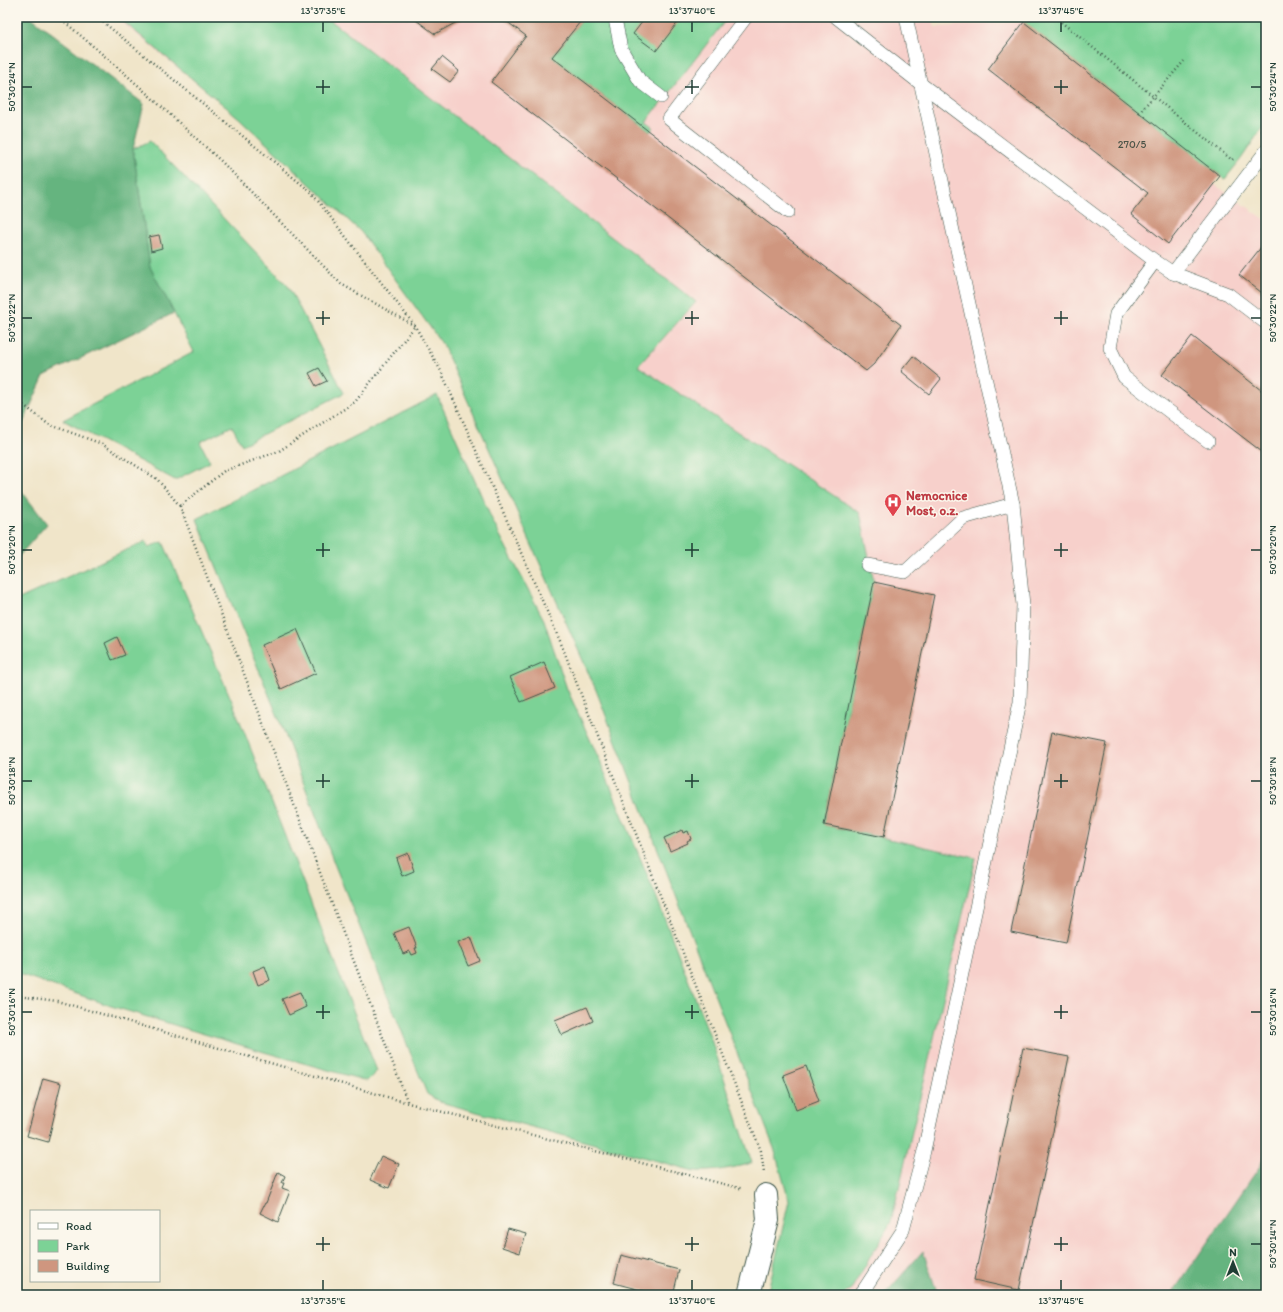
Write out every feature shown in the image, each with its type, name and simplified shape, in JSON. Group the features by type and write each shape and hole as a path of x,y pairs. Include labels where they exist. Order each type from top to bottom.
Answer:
{"street":[{"path":"749,1295 768,1220 766,1195"}],"lane":[{"path":"616,17 615,20 621,49 640,81 661,97"},
{"path":"746,17 669,119 788,212"},
{"path":"836,17 921,84 1155,261 1173,273 1228,294 1266,323"},
{"path":"859,1295 903,1230 924,1151 1020,702 1023,605 1013,504 906,17"},
{"path":"1173,273 1266,151"},
{"path":"1155,261 1116,314 1110,348 1124,377 1208,441"},
{"path":"867,565 905,572 963,518 1013,504"}],"path":[{"path":"58,17 130,78 222,162 342,284 414,326"},
{"path":"17,996 57,1001 408,1103 766,1195 762,1151 560,641 441,371 414,326 311,192 97,17"},
{"path":"1055,17 1232,160 1238,155"},
{"path":"1139,113 1184,61"},
{"path":"1259,133 1266,126"},
{"path":"180,506 224,471 279,451 355,402 414,326"},
{"path":"17,400 48,424 102,444 156,478 180,506 408,1103"}],"shaded area":[{"name":"Nemocnice Most, o.z.","path":"115,17 932,17 935,27 1024,22 1220,176 1214,184 1266,220 1266,1295 767,1295 789,1201 774,1148 596,690 443,345 361,232 242,120"}],"green space":[{"path":"17,17 31,17 144,104 133,149 150,267 174,313 44,376 17,436"},
{"path":"118,17 326,17 696,302 638,366 860,513 874,582 824,825 976,858 891,1222 852,1288 843,1295 767,1295 789,1201 774,1148 596,690 443,345 361,232 239,118"},
{"path":"584,17 728,17 646,122 654,128 650,132 552,57"},
{"path":"1017,17 1266,17 1266,122 1241,159 1225,179"},
{"path":"150,141 288,286 344,393 242,445 232,426 200,442 210,462 175,480 63,420 194,352 150,267 133,149"},
{"path":"437,395 493,522 544,620 567,689 599,759 656,896 711,1039 752,1163 709,1171 694,1171 440,1102 427,1094 336,868 283,729 197,519"},
{"path":"17,485 47,524 17,558"},
{"path":"146,541 148,547 163,542 234,706 377,1071 367,1081 111,1006 17,973 17,600"},
{"path":"1266,1152 1266,1295 1171,1295 1260,1166"},
{"path":"923,1251 938,1295 884,1295"}],"building":[{"path":"412,17 466,17 435,34"},
{"path":"501,17 584,17 552,57 901,325 874,364 866,371 491,82 526,36"},
{"path":"646,17 682,17 656,51 633,34"},
{"path":"1024,22 1220,176 1168,244 1131,214 1148,193 988,69"},
{"path":"442,57 459,71 450,82 432,69"},
{"path":"159,235 162,248 151,251 149,237"},
{"path":"1266,241 1266,296 1239,275"},
{"path":"1192,336 1266,394 1266,455 1162,375"},
{"path":"913,356 941,379 929,394 901,371"},
{"path":"319,368 327,381 316,386 309,373"},
{"path":"874,582 934,595 884,837 824,825"},
{"path":"297,629 316,673 281,689 262,645"},
{"path":"117,637 125,655 112,660 105,643"},
{"path":"544,662 555,688 521,702 510,677"},
{"path":"1052,732 1107,743 1066,943 1011,932"},
{"path":"682,830 683,833 688,831 691,839 687,841 688,843 670,851 664,838"},
{"path":"408,853 414,871 402,876 396,858"},
{"path":"409,927 417,948 415,948 417,953 412,955 410,951 403,954 394,933"},
{"path":"471,937 480,961 468,966 458,942"},
{"path":"265,966 270,980 258,985 253,971"},
{"path":"300,992 306,1007 289,1015 282,999"},
{"path":"587,1007 593,1021 562,1035 555,1020"},
{"path":"1023,1048 1069,1057 1019,1290 974,1280"},
{"path":"806,1066 819,1101 796,1110 783,1075"},
{"path":"43,1078 61,1083 48,1142 27,1136"},
{"path":"381,1156 399,1164 389,1188 370,1180"},
{"path":"278,1172 285,1176 282,1183 284,1183 282,1188 290,1191 278,1222 260,1213 266,1203"},
{"path":"508,1229 526,1234 520,1253 502,1247"},
{"path":"621,1255 679,1270 673,1295 659,1295 614,1283"}],"place":[{"name":"Nemocnice Most, o.z.","path":"893,517"}]}
